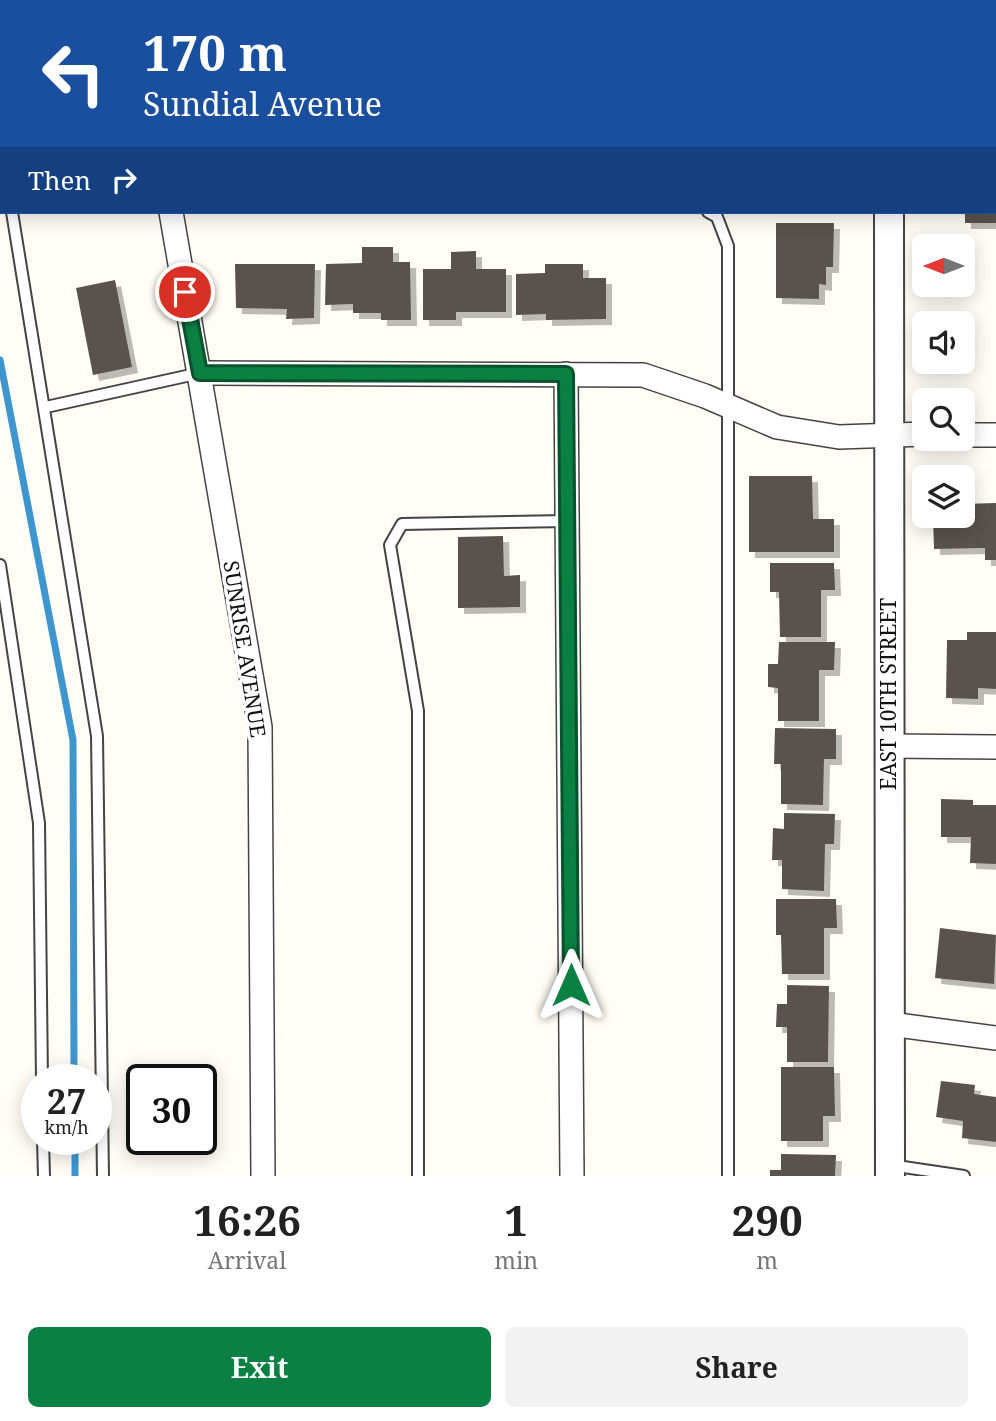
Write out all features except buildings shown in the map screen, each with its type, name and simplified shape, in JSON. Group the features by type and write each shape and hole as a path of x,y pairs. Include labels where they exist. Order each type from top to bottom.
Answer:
{"street":[{"name":"SUNRISE AVENUE","path":"170,214 260,727 263,1176"},
{"name":"EAST 10TH STREET","path":"889,214 890,1170"},
{"path":"200,373 643,375 777,427 839,437 912,434"},
{"path":"566,374 572,1176"},
{"path":"975,435 996,435"},
{"path":"888,746 996,747"},
{"path":"890,1024 996,1038"}],"lane":[{"path":"12,214 46,407 97,736 103,1176"},
{"path":"712,214 718,217 728,246 729,1176"},
{"path":"46,407 200,373"},
{"path":"418,1176 418,711 390,545 402,524 567,521"},
{"path":"0,565 39,823 42,1064"},
{"path":"43,1155 44,1176"},
{"path":"890,1170 964,1176"}],"waterway":[{"path":"0,360 73,740 74,1064"},
{"path":"75,1155 75,1176"}],"route":[{"path":"185,292 200,373 566,374 571,985"}]}
